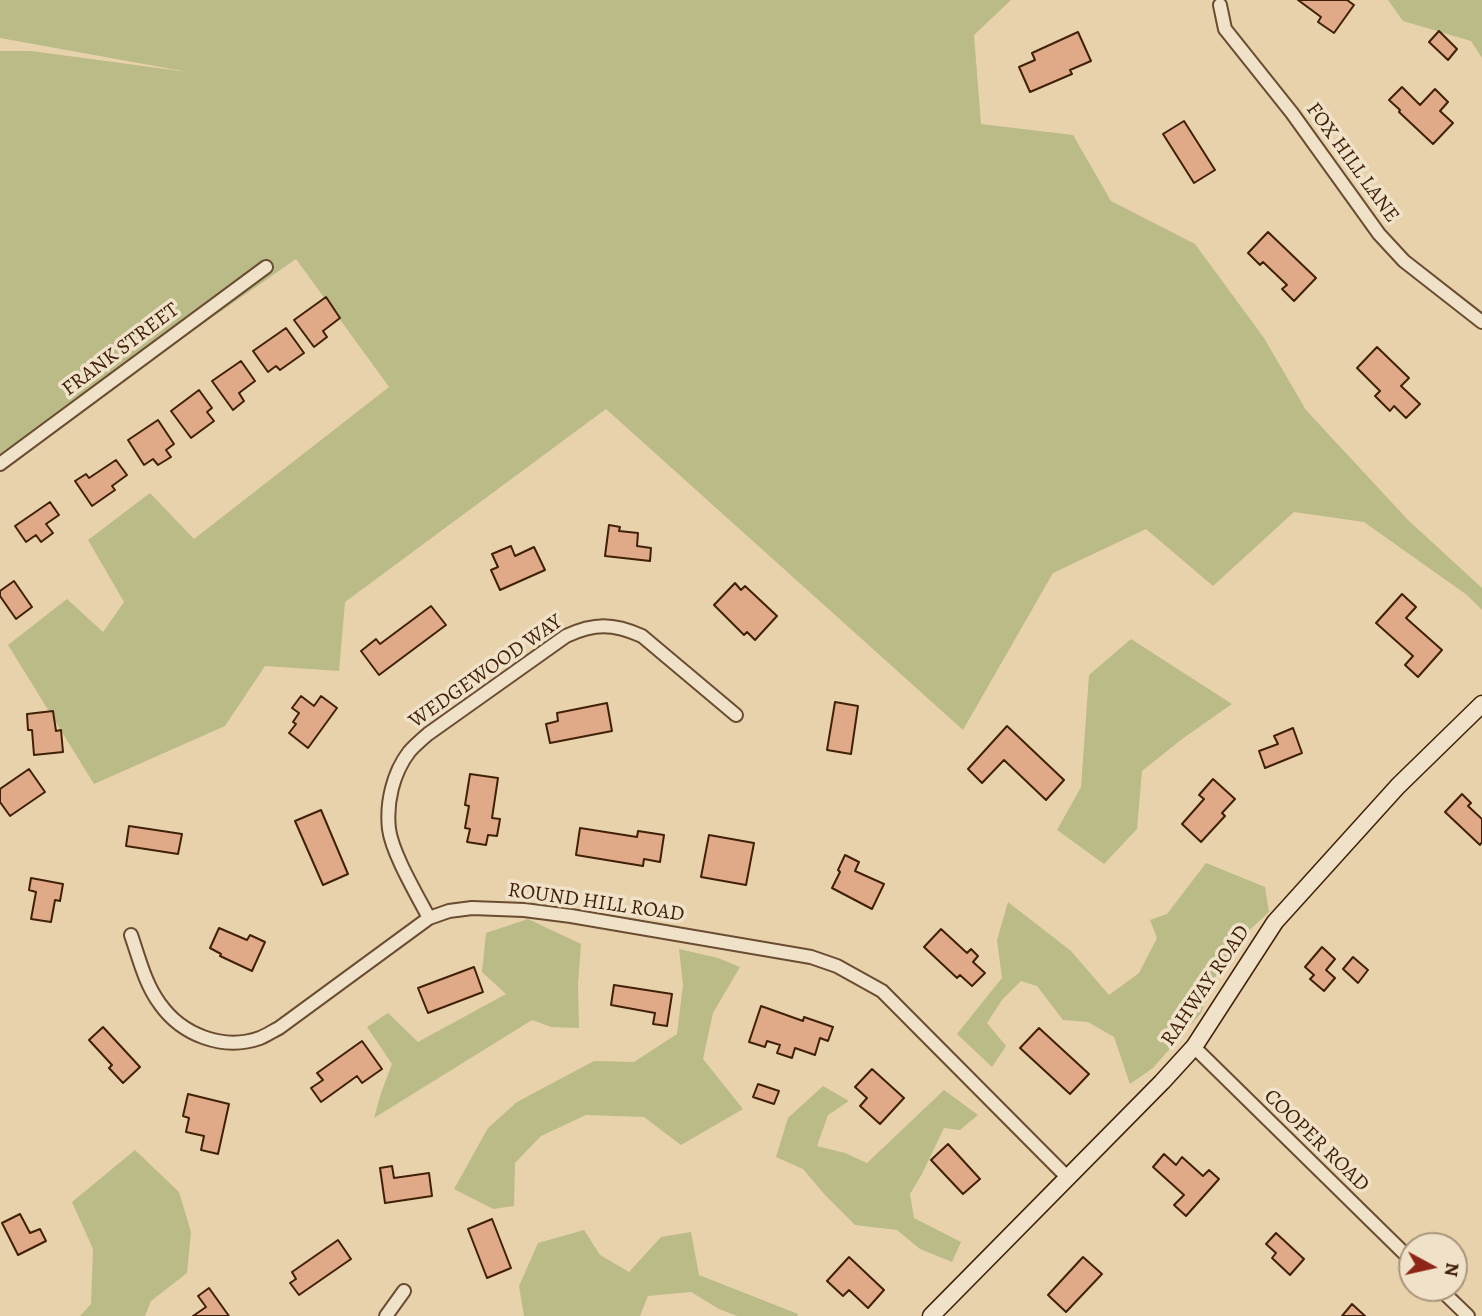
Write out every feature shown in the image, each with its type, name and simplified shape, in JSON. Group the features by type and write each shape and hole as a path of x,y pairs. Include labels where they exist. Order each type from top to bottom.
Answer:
{"street":[{"name":"FOX HILL LANE","path":"1220,5 1225,29 1292,113 1379,234 1404,261 1482,322"},
{"name":"FRANK STREET","path":"0,464 266,267"},
{"name":"WEDGEWOOD WAY","path":"429,918 389,831 388,811 399,768 409,751 428,734 566,636 580,629 596,626 620,628 642,636 736,715"},
{"name":"RAHWAY ROAD","path":"931,1316 1194,1047 1275,922 1398,786 1482,704"},
{"name":"ROUND HILL ROAD","path":"131,935 147,982 172,1019 189,1032 224,1042 260,1038 279,1027 429,918 449,911 472,908 535,911 811,957 838,966 882,992 1068,1178"},
{"name":"COOPER ROAD","path":"1194,1047 1398,1247"},
{"path":"386,1316 404,1291"},
{"path":"1454,1302 1468,1316"}],"green space":[{"path":"0,0 1011,0 974,35 981,124 1073,135 1111,201 1195,244 1264,338 1306,410 1408,520 1482,588 1482,610 1467,595 1364,522 1294,512 1213,586 1146,529 1053,573 963,730 606,409 345,602 339,671 265,666 225,726 94,784 8,645 67,599 103,632 124,602 88,540 150,493 194,539 389,387 296,259 0,465 0,51 31,51 188,72 0,38"},
{"path":"1388,0 1482,0 1482,58 1471,41 1403,21"},
{"path":"1131,639 1232,704 1142,771 1137,829 1104,864 1057,830 1081,787 1089,675"},
{"path":"1206,863 1265,887 1269,912 1242,937 1216,976 1201,1013 1153,1068 1130,1084 1114,1037 1088,1022 1063,1020 1037,986 1021,981 1002,1000 987,1023 1006,1046 992,1067 957,1034 1002,978 997,940 1008,902 1071,951 1109,995 1139,973 1157,938 1150,920 1167,914"},
{"path":"528,919 581,944 579,1028 551,1027 532,1020 374,1118 392,1064 367,1027 388,1013 418,1042 506,994 482,972 486,933"},
{"path":"679,949 718,958 740,967 713,1013 703,1059 743,1109 681,1145 644,1117 586,1115 541,1136 515,1163 514,1206 493,1209 454,1189 488,1128 517,1102 594,1061 634,1062 677,1034 683,985"},
{"path":"823,1086 849,1101 828,1115 817,1146 845,1153 867,1163 944,1090 978,1115 960,1130 944,1128 910,1194 914,1218 961,1242 952,1262 920,1249 897,1230 855,1225 803,1169 776,1157 788,1118"},
{"path":"135,1150 179,1192 191,1232 187,1273 151,1301 145,1316 80,1316 91,1304 93,1249 72,1202"},
{"path":"584,1230 600,1255 629,1272 661,1237 691,1232 699,1275 798,1314 737,1316 719,1309 691,1292 648,1296 640,1316 524,1316 519,1286 538,1243"}],"building":[{"path":"1298,0 1347,0 1354,5 1334,33 1318,22 1321,17"},
{"path":"1439,31 1457,49 1448,60 1429,42"},
{"path":"1078,32 1091,61 1070,70 1072,74 1030,92 1019,67 1035,60 1032,53"},
{"path":"1402,87 1420,105 1435,89 1448,102 1440,111 1453,123 1433,144 1389,100"},
{"path":"1184,121 1215,170 1194,183 1163,134"},
{"path":"1268,232 1316,278 1294,301 1282,289 1287,285 1263,262 1260,265 1248,253"},
{"path":"326,297 340,318 323,331 327,337 314,347 294,320"},
{"path":"286,328 304,353 280,370 276,366 268,372 253,351"},
{"path":"1377,347 1409,378 1401,386 1420,404 1406,418 1394,406 1390,411 1375,396 1380,391 1357,368"},
{"path":"241,361 255,381 239,393 244,401 233,410 212,381"},
{"path":"199,390 212,408 207,412 214,421 191,438 171,411"},
{"path":"158,420 174,444 166,450 171,457 158,465 153,459 144,465 128,440"},
{"path":"116,460 127,475 112,486 115,490 92,506 75,481 86,474 89,478"},
{"path":"50,502 59,515 46,524 53,533 41,542 36,535 26,542 15,526"},
{"path":"609,525 620,527 619,531 638,533 637,546 651,548 650,561 605,556"},
{"path":"511,546 515,556 534,547 545,570 500,590 491,570 498,567 492,554"},
{"path":"14,581 32,607 16,619 0,596 0,591"},
{"path":"735,583 741,590 745,586 777,616 755,640 747,632 744,635 714,605"},
{"path":"1402,594 1416,607 1406,618 1442,650 1418,677 1405,665 1413,656 1376,623"},
{"path":"431,606 446,625 379,675 361,651 376,639 380,644"},
{"path":"301,696 314,706 321,696 337,708 308,748 289,733 296,724 293,722 299,713 292,708"},
{"path":"835,702 858,706 851,754 827,750"},
{"path":"607,703 612,731 550,743 546,724 558,721 557,713"},
{"path":"53,711 56,731 61,730 63,752 34,755 32,730 28,730 27,714"},
{"path":"1007,726 1064,780 1046,800 1004,760 982,783 968,769"},
{"path":"1293,728 1302,753 1265,768 1259,751 1278,744 1274,736"},
{"path":"29,769 45,792 10,816 0,802 0,789"},
{"path":"470,774 498,778 492,818 500,819 497,836 488,835 486,845 467,842 470,829 465,828 469,806 465,805"},
{"path":"1213,779 1235,799 1222,813 1225,816 1201,842 1182,824 1204,799 1199,795"},
{"path":"1462,794 1471,803 1468,806 1482,819 1480,845 1445,812"},
{"path":"321,810 348,874 323,885 295,821"},
{"path":"129,826 182,834 178,854 126,846"},
{"path":"580,828 637,837 638,831 664,835 660,862 644,859 643,866 576,855"},
{"path":"709,835 754,843 746,885 701,877"},
{"path":"845,855 859,862 855,871 884,884 872,909 832,888"},
{"path":"31,878 63,884 60,901 55,900 51,922 31,919 36,892 29,890"},
{"path":"219,928 247,940 250,935 265,942 252,971 220,956 221,954 210,948"},
{"path":"941,929 967,953 971,949 978,956 973,962 985,973 972,986 960,975 957,978 924,947"},
{"path":"1322,947 1335,959 1326,970 1335,978 1324,991 1310,979 1314,975 1305,967"},
{"path":"1353,957 1368,970 1358,983 1343,969"},
{"path":"474,967 483,992 428,1013 418,988"},
{"path":"614,985 672,994 667,1026 653,1024 655,1013 611,1005"},
{"path":"761,1006 803,1021 804,1017 833,1027 828,1041 820,1038 815,1055 795,1048 792,1058 777,1053 780,1045 767,1041 765,1047 749,1042"},
{"path":"103,1027 140,1067 123,1083 109,1068 112,1065 89,1040"},
{"path":"1039,1028 1089,1074 1070,1094 1020,1048"},
{"path":"362,1041 382,1069 362,1083 357,1076 321,1102 311,1088 323,1080 317,1073"},
{"path":"872,1069 904,1098 880,1124 860,1106 867,1098 855,1087"},
{"path":"758,1084 779,1091 774,1104 753,1097"},
{"path":"188,1094 229,1104 218,1154 201,1150 204,1136 186,1132 189,1118 183,1116"},
{"path":"948,1144 980,1179 963,1194 931,1160"},
{"path":"1164,1154 1176,1165 1182,1157 1203,1176 1209,1170 1219,1179 1186,1216 1174,1205 1184,1195 1153,1167"},
{"path":"392,1166 394,1178 429,1173 432,1196 385,1203 380,1168"},
{"path":"20,1214 30,1233 40,1229 46,1241 18,1255 2,1223"},
{"path":"492,1219 511,1268 487,1278 468,1229"},
{"path":"1276,1233 1304,1259 1290,1275 1272,1258 1276,1253 1266,1244"},
{"path":"338,1240 351,1259 299,1295 290,1283 296,1279 292,1272"},
{"path":"849,1257 884,1290 868,1308 849,1290 843,1296 827,1281"},
{"path":"1083,1257 1102,1274 1066,1312 1048,1295"},
{"path":"209,1288 229,1316 193,1316 206,1307 198,1296"},
{"path":"1352,1304 1365,1316 1342,1316"}]}
